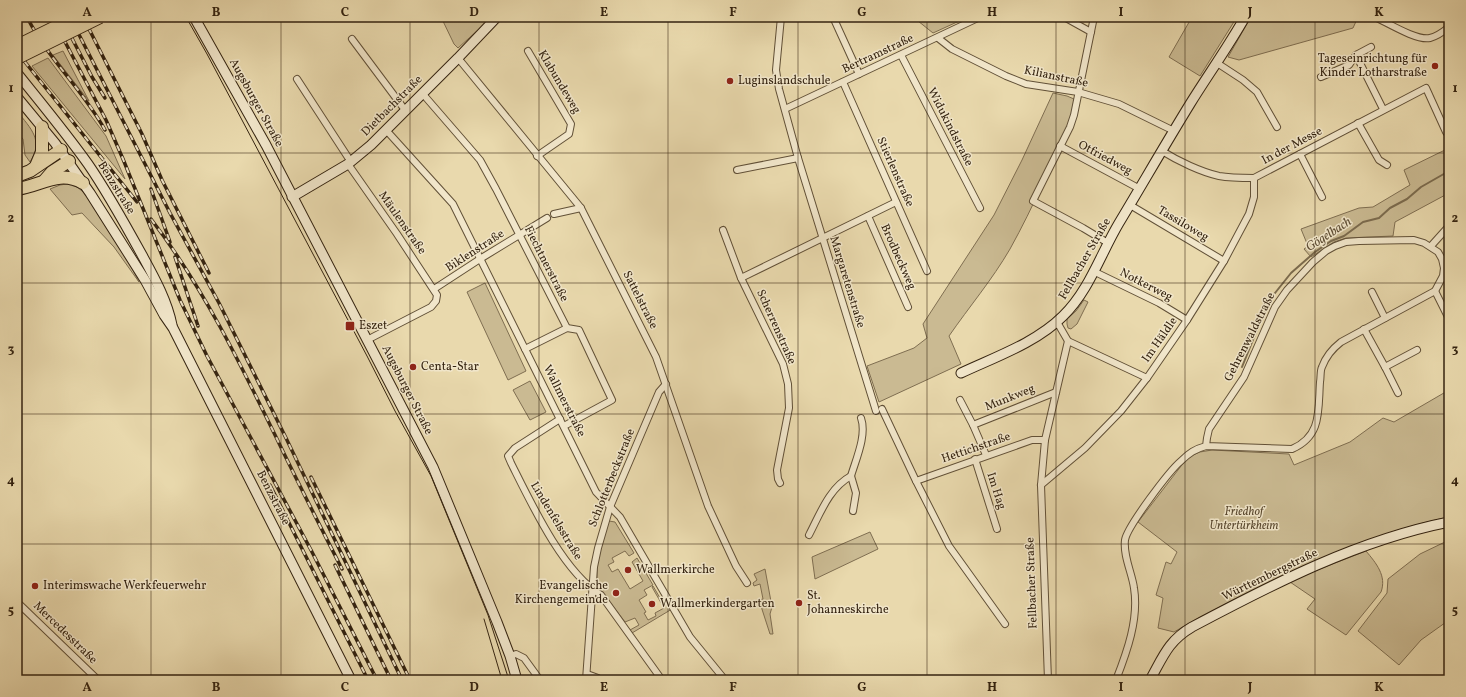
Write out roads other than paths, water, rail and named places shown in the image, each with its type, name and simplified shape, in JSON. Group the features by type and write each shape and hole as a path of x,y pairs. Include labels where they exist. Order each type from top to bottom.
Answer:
{"highway":[{"path":"17,46 76,17"},
{"path":"17,58 100,17"},
{"path":"17,41 49,30"},
{"path":"17,66 70,32"},
{"path":"36,167 42,152 42,127"},
{"path":"17,176 36,167 61,150"},
{"path":"44,180 52,172 68,161"},
{"path":"17,189 28,187 44,180 66,177 75,178 83,183"}],"main road":[{"name":"Augsburger Straße","path":"194,17 248,113 412,426 443,490 510,656 517,680"},
{"name":"Dietbachstraße","path":"292,197 349,163 386,130 497,17"},
{"name":"Fellbacher Straße","path":"961,373 1019,346 1057,322 1072,306 1162,151 1245,17"},
{"name":"Benzstraße","path":"17,73 54,119 102,186 129,231 165,300 173,328"},
{"name":"Benzstraße","path":"17,97 61,150 133,260 164,316 173,328 351,680"},
{"path":"42,127 52,129 54,127 54,119"},
{"path":"61,150 75,147"},
{"path":"68,161 75,147"},
{"name":"Württembergstraße","path":"1150,680 1165,652 1177,636 1204,620 1306,569 1393,536 1449,522"}],"street":[{"name":"Margaretenstraße","path":"781,17 776,70 779,89 822,238 876,412"},
{"path":"833,17 859,74"},
{"name":"Bertramstraße","path":"785,109 980,17"},
{"path":"1064,17 1091,32"},
{"path":"1094,17 1070,126 1033,201 1108,243"},
{"path":"1375,17 1419,37 1429,38 1440,35 1449,27"},
{"name":"Kilianstraße","path":"938,38 952,49 1006,76 1026,84 1078,92 1119,104 1174,131"},
{"path":"352,39 405,110"},
{"path":"1321,77 1349,65 1356,55 1371,47"},
{"name":"Klabundeweg","path":"528,51 571,124 570,134 537,156"},
{"name":"Widukindstraße","path":"901,55 980,208"},
{"path":"1356,55 1383,110"},
{"name":"Sattelstraße","path":"458,58 537,156 582,208 656,357 708,506 736,566 747,584"},
{"path":"1217,63 1243,80 1257,92 1277,127"},
{"name":"Mäulenstraße","path":"297,79 349,163 436,292"},
{"name":"Stierlenstraße","path":"843,82 927,271"},
{"name":"In der Messe","path":"1162,151 1204,172 1219,176 1254,178 1426,88 1446,132"},
{"name":"Fiechtnerstraße","path":"422,93 480,160 567,328"},
{"path":"1358,123 1379,160 1387,165"},
{"name":"Wallmerstraße","path":"386,130 453,204 596,492 620,517 690,638 725,680"},
{"name":"Otfriedweg","path":"1060,146 1140,189"},
{"path":"1300,154 1322,197"},
{"path":"737,170 798,158"},
{"name":"Im Häldle","path":"1041,485 1085,448 1121,411 1147,378 1187,320 1224,261 1248,214 1254,197 1254,178"},
{"path":"742,278 896,202"},
{"name":"Tassiloweg","path":"1130,205 1224,261"},
{"path":"554,214 582,208"},
{"name":"Brodbeckweg","path":"868,216 908,307"},
{"name":"Biklenstraße","path":"367,340 431,306 436,301 436,292 480,259 547,218"},
{"path":"1116,680 1132,631 1135,605 1134,588 1126,552 1125,540 1128,530 1135,520 1179,462 1194,450 1206,446 1292,449 1302,445 1314,432 1317,419 1321,368 1330,351 1340,342 1435,291 1446,277 1442,259 1438,252 1431,246 1449,226"},
{"name":"Scherrenstraße","path":"723,230 742,278 783,364 788,384 789,408 777,470 778,480 780,483"},
{"name":"Gehrenwaldstraße","path":"1206,446 1209,429 1244,377 1275,307 1287,290 1313,262 1335,246 1346,242 1365,240 1414,240 1431,246"},
{"name":"Notkerweg","path":"1093,271 1159,303 1187,320"},
{"path":"1435,291 1449,319"},
{"path":"1372,292 1385,318"},
{"path":"1057,322 1068,341 1147,378"},
{"path":"525,349 567,328 579,330 612,400 564,426"},
{"path":"1364,329 1398,393"},
{"name":"Fellbacher Straße","path":"1048,680 1041,485 1045,440 1068,341"},
{"path":"1385,366 1417,350"},
{"name":"Schlotterbeckstraße","path":"587,677 592,590 598,548 610,507 659,392 666,384"},
{"name":"Munkweg","path":"973,425 1056,392"},
{"name":"Im Hag","path":"960,400 986,455"},
{"path":"882,408 916,481 949,546 1005,624"},
{"path":"853,511 856,493 851,476 863,433 864,425 861,418"},
{"name":"Lindenfelsstraße","path":"560,419 515,448 508,456 537,514 557,547 579,577 592,590 601,595 662,680"},
{"name":"Hettichstraße","path":"916,481 1032,440 1045,440"},
{"name":"Im Hag","path":"975,459 997,530"},
{"path":"810,535 832,493 842,481 851,476"},
{"name":"Mercedesstraße","path":"17,602 98,680"},
{"path":"510,656 516,654 524,658 540,680"},
{"path":"587,677 598,678 600,680"}],"waterway":[{"name":"Gögelbach","path":"1242,367 1271,298 1291,273 1315,252 1331,241 1344,236 1363,222 1379,218 1390,208 1407,199 1421,187 1449,171"}],"tram line":[{"path":"186,17 431,476 488,615 509,680"},
{"path":"484,619 502,680"}],"railway":[{"path":"27,17 45,47 86,101 105,130"},
{"path":"52,17 106,120 180,300 207,356 311,550 377,680"},
{"path":"61,17 92,77 105,98"},
{"path":"70,17 170,213 219,303 286,438 402,680"},
{"path":"83,17 142,134 162,180 209,273"},
{"path":"17,52 137,202"},
{"path":"151,189 170,242"},
{"path":"151,219 187,271 220,326 342,569"},
{"path":"175,257 198,326"},
{"path":"311,477 410,680"},
{"path":"270,485 368,680"},
{"path":"335,565 391,680"}],"place":[{"name":"Tageseinrichtung für Kinder Lotharstraße","path":"1435,66"},
{"name":"Luginslandschule","path":"730,81"},
{"name":"Eszet","path":"350,326"},
{"name":"Centa-Star","path":"413,367"},
{"name":"Wallmerkirche","path":"628,570"},
{"name":"Interimswache Werkfeuerwehr","path":"35,586"},
{"name":"Evangelische Kirchengemeinde","path":"616,593"},
{"name":"St. Johanneskirche","path":"799,603"},
{"name":"Wallmerkindergarten","path":"652,604"}],"park label":[{"name":"Friedhof Untertürkheim","path":"1244,519"}]}
